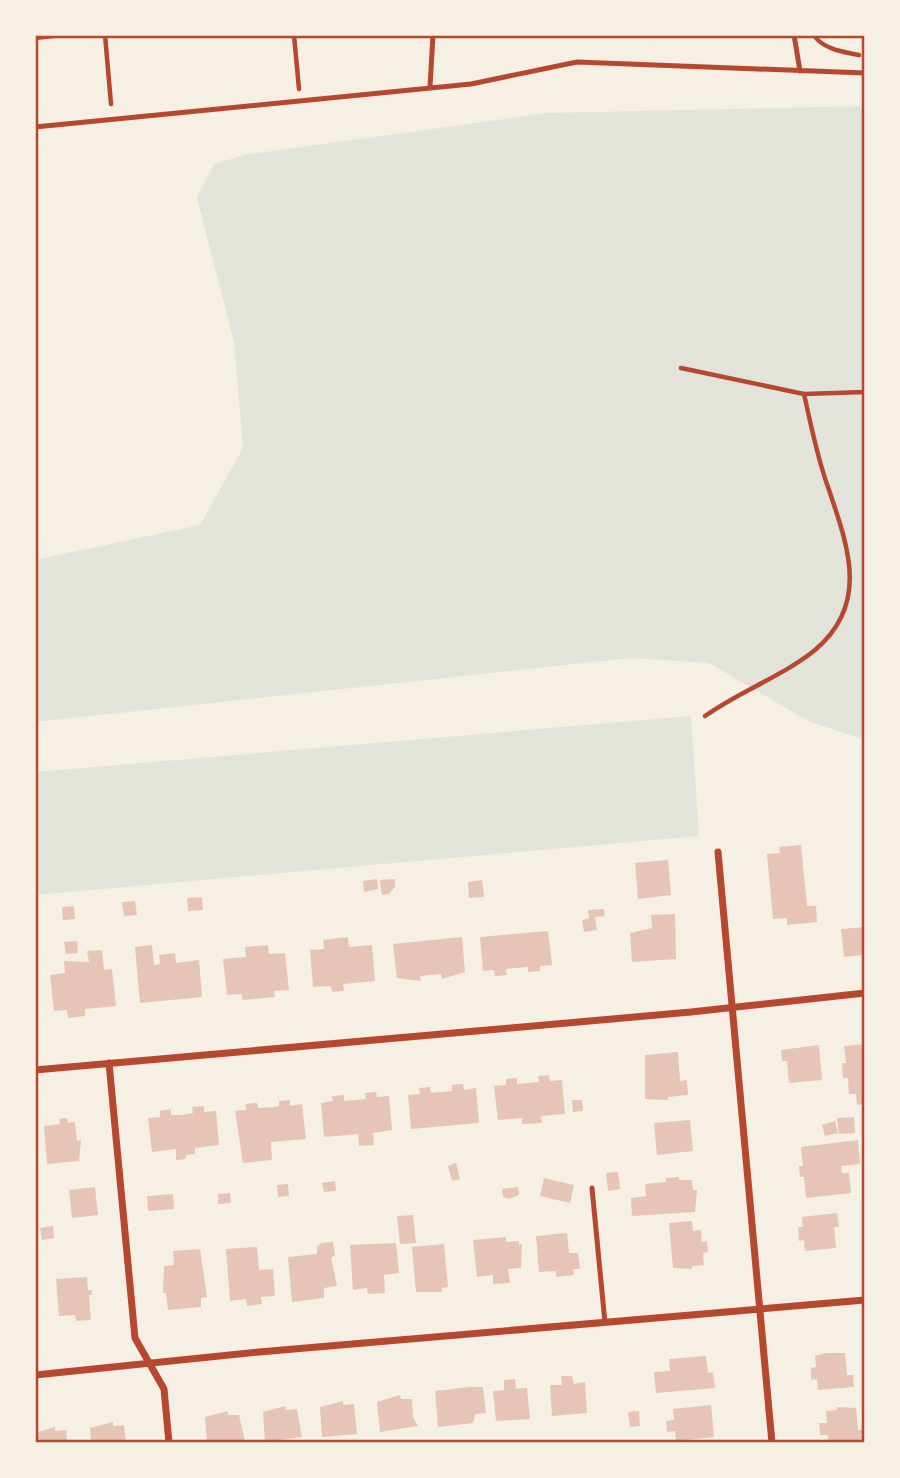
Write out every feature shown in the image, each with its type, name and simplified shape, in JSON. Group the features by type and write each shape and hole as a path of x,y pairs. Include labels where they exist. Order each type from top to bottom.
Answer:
{"street":[{"path":"718,852 772,1443"},
{"path":"35,1070 865,993"},
{"path":"109,1063 135,1338 164,1389 169,1443"},
{"path":"35,1375 259,1352 865,1300"}],"lane":[{"path":"430,87 433,35"},
{"path":"794,35 800,71"},
{"path":"35,127 471,84 577,62 865,74"},
{"path":"592,1188 605,1323"}],"path":[{"path":"35,38 62,35"},
{"path":"105,35 112,107"},
{"path":"294,35 299,89"},
{"path":"814,35 817,41 840,51 865,56"},
{"path":"681,368 804,394 865,392"},
{"path":"705,716 732,696 817,648 840,620 848,599 848,548 827,487 804,394"}],"shaded area":[{"path":"865,106 865,740 808,721 709,663 631,658 35,722 35,560 200,525 243,448 234,343 197,197 214,164 244,155 547,113"},
{"path":"691,716 699,836 35,895 35,772"}],"building":[{"path":"801,845 807,906 816,906 817,922 787,925 787,918 773,919 767,854 780,853 779,847"},
{"path":"668,860 671,895 638,899 635,863"},
{"path":"377,879 378,889 364,892 363,881"},
{"path":"395,879 395,887 389,894 382,895 380,880"},
{"path":"482,880 484,897 469,898 468,882"},
{"path":"202,897 203,910 188,911 187,898"},
{"path":"135,901 137,915 124,916 122,902"},
{"path":"74,906 75,919 63,920 62,907"},
{"path":"604,909 605,916 589,918 588,910"},
{"path":"675,914 676,959 632,962 630,933 652,928 651,915"},
{"path":"595,917 597,930 584,932 582,920"},
{"path":"865,927 865,955 844,957 841,929"},
{"path":"548,931 552,965 540,966 540,971 528,972 528,967 506,969 507,975 495,976 494,970 483,971 480,937"},
{"path":"348,937 349,947 372,945 375,981 343,984 344,991 332,992 331,986 313,987 310,950 324,949 323,940"},
{"path":"462,937 465,972 442,979 441,974 420,976 421,981 397,978 393,944"},
{"path":"77,941 78,953 66,954 64,942"},
{"path":"152,945 154,965 160,964 159,955 175,953 176,963 199,960 202,997 140,1003 135,947"},
{"path":"268,945 269,954 285,953 289,990 274,991 275,997 242,1000 242,994 227,995 223,959 246,957 245,947"},
{"path":"102,950 104,970 112,969 116,1006 85,1009 85,1016 68,1018 67,1010 54,1011 50,975 65,973 64,961 89,962 87,951"},
{"path":"865,1044 865,1104 857,1105 856,1094 849,1094 848,1078 843,1078 842,1063 846,1063 844,1046"},
{"path":"819,1045 822,1080 789,1083 787,1061 782,1061 781,1050"},
{"path":"678,1052 680,1081 687,1080 688,1095 668,1097 668,1100 645,1099 645,1055"},
{"path":"549,1075 550,1081 562,1080 565,1114 541,1116 542,1123 522,1124 522,1118 498,1120 494,1086 506,1085 506,1079 517,1078 517,1084 539,1082 538,1076"},
{"path":"463,1084 464,1090 476,1088 479,1123 411,1129 408,1095 420,1094 419,1088 430,1087 431,1093 452,1091 452,1085"},
{"path":"376,1092 377,1097 389,1096 392,1130 373,1133 374,1145 359,1146 358,1134 324,1137 321,1103 333,1101 332,1096 344,1095 344,1101 366,1099 365,1093"},
{"path":"290,1100 290,1106 302,1104 306,1139 271,1142 272,1160 243,1163 235,1111 246,1110 246,1104 257,1103 258,1108 276,1107 279,1106 279,1101"},
{"path":"572,1100 582,1100 583,1111 573,1112"},
{"path":"204,1106 204,1112 216,1111 219,1145 195,1148 195,1154 186,1155 186,1159 176,1160 176,1149 152,1152 148,1118 160,1117 160,1111 171,1109 171,1115 193,1113 192,1107"},
{"path":"854,1117 855,1133 839,1134 837,1118"},
{"path":"67,1118 68,1123 75,1122 77,1141 81,1140 79,1161 47,1164 44,1126 60,1124 59,1119"},
{"path":"690,1120 693,1151 657,1155 654,1123"},
{"path":"835,1121 838,1133 825,1136 822,1125"},
{"path":"858,1140 860,1164 841,1166 842,1173 849,1173 851,1193 806,1198 804,1177 800,1177 799,1166 803,1166 801,1147"},
{"path":"456,1163 460,1179 452,1181 448,1166"},
{"path":"618,1172 620,1189 608,1191 606,1173"},
{"path":"679,1177 679,1180 692,1180 693,1190 697,1190 695,1212 632,1216 631,1198 646,1196 645,1184 666,1182 666,1178"},
{"path":"544,1178 574,1185 570,1203 540,1196"},
{"path":"335,1181 336,1191 324,1192 322,1183"},
{"path":"288,1184 289,1196 278,1197 277,1185"},
{"path":"95,1187 98,1215 72,1218 69,1190"},
{"path":"518,1187 519,1195 509,1199 503,1197 502,1189"},
{"path":"230,1193 231,1203 218,1204 218,1194"},
{"path":"173,1194 174,1209 148,1211 147,1196"},
{"path":"837,1213 839,1227 834,1227 836,1248 805,1251 804,1240 799,1241 798,1227 803,1227 802,1217"},
{"path":"413,1215 416,1243 400,1244 397,1216"},
{"path":"692,1221 693,1231 701,1230 702,1242 707,1241 708,1252 703,1253 704,1265 692,1266 692,1269 673,1268 669,1223"},
{"path":"53,1226 54,1238 42,1240 40,1228"},
{"path":"567,1233 569,1253 578,1253 580,1269 573,1269 574,1275 556,1277 556,1271 539,1272 536,1236"},
{"path":"506,1237 506,1242 519,1241 519,1245 522,1244 521,1268 508,1269 510,1283 493,1284 493,1275 477,1277 473,1240"},
{"path":"333,1242 335,1256 331,1257 337,1286 324,1288 324,1298 292,1302 288,1257 317,1254 317,1247 321,1243"},
{"path":"396,1243 399,1273 384,1275 385,1293 368,1294 367,1288 353,1290 350,1245"},
{"path":"444,1244 448,1287 442,1288 442,1292 416,1292 412,1247"},
{"path":"257,1247 259,1270 273,1269 275,1296 261,1297 262,1304 247,1306 246,1299 230,1301 226,1249"},
{"path":"200,1249 207,1297 201,1298 201,1307 168,1310 166,1293 163,1293 164,1266 174,1265 173,1251"},
{"path":"87,1277 88,1290 92,1290 92,1295 89,1295 91,1320 76,1321 75,1315 59,1316 56,1279"},
{"path":"845,1353 847,1375 853,1375 854,1387 818,1390 817,1379 811,1380 811,1368 816,1367 815,1356"},
{"path":"706,1356 708,1373 713,1372 715,1388 656,1393 654,1372 670,1371 669,1359"},
{"path":"561,1376 572,1376 574,1384 585,1382 587,1413 552,1416 550,1385 562,1385"},
{"path":"515,1379 516,1389 527,1388 530,1419 496,1421 493,1391 504,1390 504,1380"},
{"path":"483,1387 486,1413 475,1414 473,1423 438,1427 435,1391"},
{"path":"400,1395 401,1399 412,1399 413,1417 418,1426 380,1432 377,1402"},
{"path":"343,1401 343,1405 354,1404 357,1434 322,1437 320,1407"},
{"path":"711,1405 714,1437 676,1441 675,1431 667,1432 666,1421 674,1420 673,1409"},
{"path":"285,1406 286,1410 297,1409 302,1437 265,1442 263,1412"},
{"path":"837,1407 856,1408 858,1430 865,1429 865,1442 828,1443 828,1435 820,1435 819,1423 827,1423 826,1411 837,1410"},
{"path":"228,1411 228,1415 239,1415 245,1441 207,1443 205,1417"},
{"path":"639,1411 640,1426 630,1427 628,1412"},
{"path":"113,1422 113,1426 124,1425 126,1443 91,1443 90,1428"},
{"path":"55,1427 55,1431 66,1430 67,1443 35,1443 35,1433"}]}
